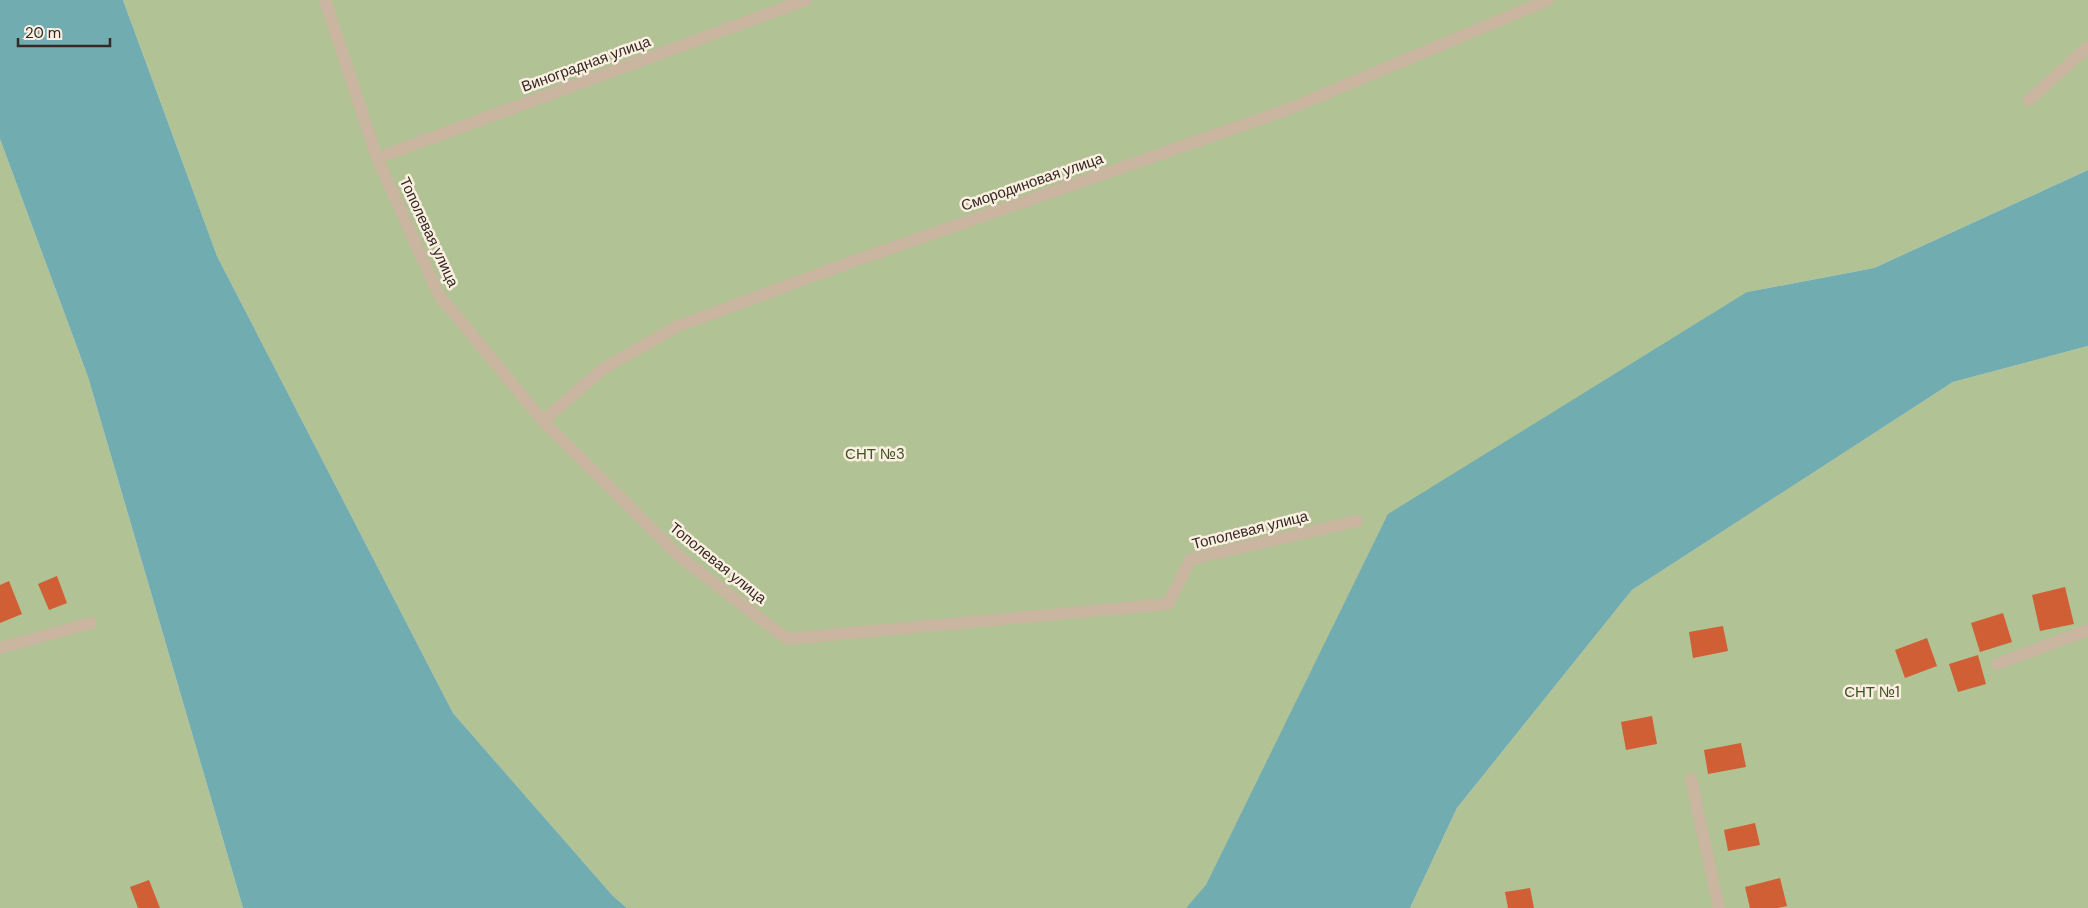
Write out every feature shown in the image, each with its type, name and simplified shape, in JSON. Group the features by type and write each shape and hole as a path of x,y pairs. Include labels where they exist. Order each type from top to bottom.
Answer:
{"street":[{"name":"Тополевая улица","path":"325,0 377,158 439,295 543,421 679,556 787,639 1168,604 1191,559 1357,521"},
{"name":"Виноградная улица","path":"377,158 806,0"},
{"name":"Смородиновая улица","path":"543,421 603,369 676,327 840,266 1284,111 1548,0"},
{"path":"2029,100 2088,47"},
{"path":"0,648 90,622"},
{"path":"1997,664 2088,630"},
{"path":"1691,779 1719,908"}],"green space":[{"name":"СНТ №3","path":"123,0 2088,0 2088,170 1874,268 1747,292 1186,908 627,908 613,896 453,713 217,256"},
{"path":"0,139 88,377 243,908 0,908"},
{"name":"СНТ №1","path":"2088,346 2088,908 1410,908 1457,808 1632,590 1953,382"}],"water":[{"path":"0,0 123,0 217,256 453,713 613,896 627,908 243,908 88,377 0,139"},
{"path":"2088,170 2088,346 1953,382 1632,590 1457,808 1410,908 1186,908 1206,885 1388,514 1747,292 1874,268"}],"building":[{"path":"57,576 67,603 49,610 38,584"},
{"path":"9,581 22,614 0,623 0,585"},
{"path":"2065,587 2074,624 2040,631 2032,595"},
{"path":"2003,613 2012,642 1980,652 1971,623"},
{"path":"1723,626 1728,651 1693,658 1689,632"},
{"path":"1927,638 1937,666 1905,678 1895,650"},
{"path":"1978,655 1986,684 1958,692 1949,664"},
{"path":"1652,716 1657,744 1626,750 1621,722"},
{"path":"1741,743 1746,767 1708,774 1704,750"},
{"path":"1755,823 1760,845 1728,851 1724,830"},
{"path":"1780,878 1787,906 1778,908 1750,908 1745,887"},
{"path":"149,880 160,908 138,908 130,887"},
{"path":"1530,888 1534,908 1508,908 1505,892"}]}
